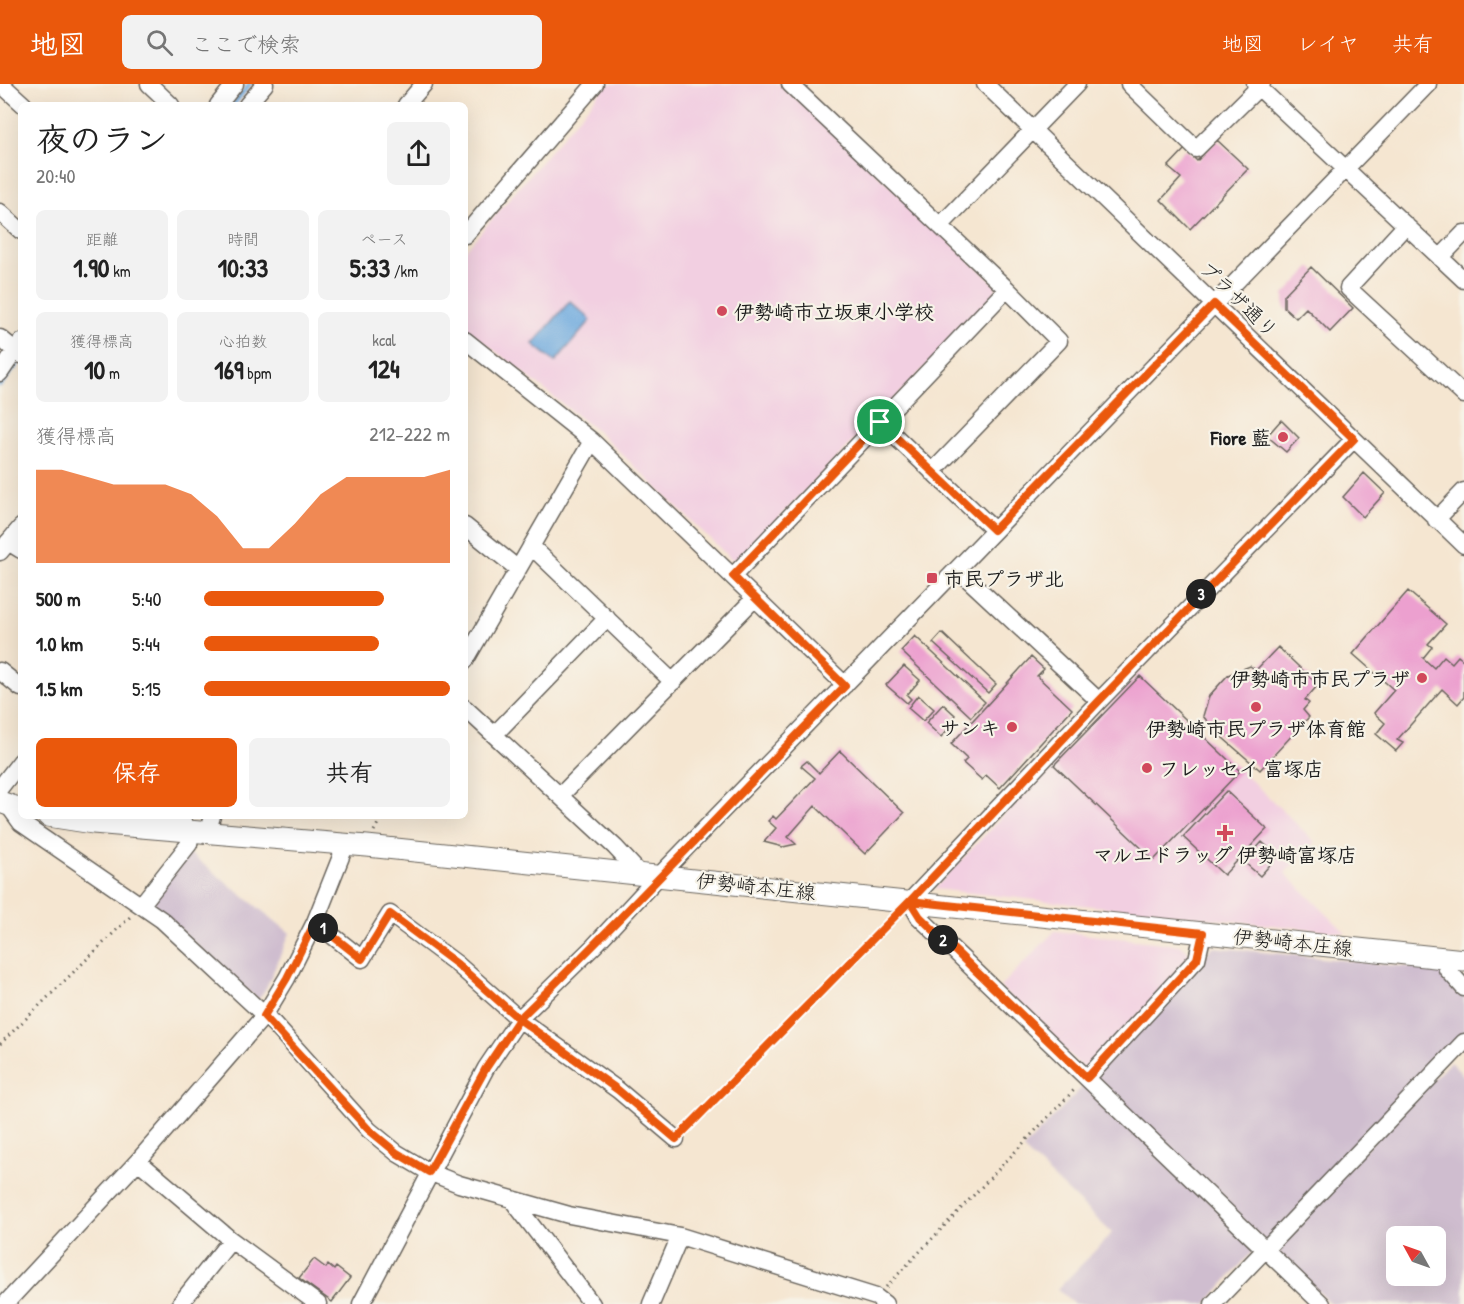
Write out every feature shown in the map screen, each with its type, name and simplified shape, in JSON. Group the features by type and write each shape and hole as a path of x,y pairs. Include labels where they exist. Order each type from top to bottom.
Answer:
{"main road":[{"name":"伊勢崎本庄線","path":"67,819 93,823 197,823 346,844 910,901 1454,960"}],"street":[{"path":"1,84 21,102"},
{"path":"149,84 168,102"},
{"path":"220,102 235,84"},
{"path":"250,102 265,84"},
{"path":"409,102 424,84"},
{"path":"468,232 595,84"},
{"name":"プラザ通り","path":"985,84 1464,545"},
{"path":"940,226 1077,84"},
{"path":"1129,84 1196,149 1259,85 1464,280"},
{"path":"361,1304 486,1068 519,1019 594,946 649,876 845,686 1428,84"},
{"path":"797,87 1059,341 933,472"},
{"path":"0,212 18,228"},
{"path":"1406,225 1348,288 1464,395"},
{"path":"1440,258 1464,233"},
{"path":"733,576 1007,290"},
{"path":"0,338 18,348"},
{"path":"468,342 592,441 845,686"},
{"path":"0,373 18,350"},
{"path":"880,422 994,530"},
{"path":"1322,1304 920,917 910,901 1099,701 1354,439"},
{"path":"468,656 592,441"},
{"path":"1436,520 1464,491"},
{"path":"468,528 518,569"},
{"path":"10,548 18,533"},
{"path":"531,546 673,682"},
{"path":"957,569 1099,701"},
{"path":"560,796 755,598"},
{"path":"494,735 607,618"},
{"path":"0,671 18,686"},
{"path":"468,711 649,876"},
{"path":"18,770 7,801 18,818"},
{"path":"18,819 21,823 142,904 264,1016 369,1130 397,1153 429,1172 513,1201 598,1222 680,1236 881,1301"},
{"path":"142,904 189,844 197,823"},
{"path":"5,1304 138,1161 264,1016 287,978 315,922 346,844"},
{"path":"315,922 362,959 390,914 457,964 519,1019 618,1090 676,1139"},
{"path":"1087,1078 1197,959 1203,933"},
{"path":"1454,960 1447,969 1464,988"},
{"path":"1213,1304 1464,1042"},
{"path":"138,1161 231,1240 318,1304"},
{"path":"513,1201 592,1304"},
{"path":"651,1304 680,1236"},
{"path":"180,1304 231,1240"}],"path":[{"path":"676,1139 910,901"},
{"path":"0,1044 142,904"},
{"path":"881,1301 1087,1078"}],"shaded area":[{"name":"伊勢崎市立坂東小学校","path":"607,84 781,84 996,285 996,294 739,559 731,559 602,435 468,329 468,247"},
{"path":"1139,672 1315,842 1285,873 1346,933 934,889"},
{"path":"188,852 290,933 266,988 258,1000 153,906 152,901"},
{"path":"1055,931 1180,945 1193,957 1087,1072 1000,987"},
{"path":"1213,947 1439,970 1464,992 1464,1039 1266,1243 1091,1077"},
{"path":"1450,1062 1464,1076 1464,1304 1331,1304 1272,1246"},
{"path":"1086,1083 1257,1246 1206,1304 1074,1304 1058,1289 1112,1233 1023,1149"}],"water":[{"path":"570,301 591,320 555,362 533,344"}],"building":[{"path":"1217,140 1248,169 1190,229 1161,200 1181,178 1168,167 1185,149 1197,161"},
{"path":"1311,267 1353,308 1330,332 1306,308 1296,318 1284,307 1284,295"},
{"name":"Fiore 藍","path":"1281,420 1299,438 1286,452 1267,436"},
{"path":"1364,473 1385,493 1363,517 1343,497"},
{"name":"伊勢崎市市民プラザ","path":"1408,591 1446,624 1428,644 1432,647 1423,658 1434,668 1444,656 1452,663 1458,656 1464,661 1464,697 1458,704 1442,689 1397,740 1403,743 1396,751 1376,734 1385,723 1374,713 1394,690 1353,654"},
{"path":"942,633 996,684 988,693 933,643"},
{"path":"915,636 985,702 971,717 901,651"},
{"name":"伊勢崎市民プラザ体育館","path":"1278,647 1318,685 1305,700 1309,703 1303,710 1309,717 1260,770 1216,732 1203,716 1209,696 1228,675 1250,666 1256,670"},
{"name":"サンキ","path":"1031,657 1044,669 1037,676 1072,709 1000,788 986,775 982,780 963,763 967,759 951,744"},
{"path":"904,666 920,680 907,695 911,699 907,703 886,685"},
{"name":"フレッセイ 富塚店","path":"1140,676 1240,771 1154,860 1054,765"},
{"path":"918,695 934,709 923,721 908,708"},
{"path":"943,704 955,715 952,721 954,723 941,737 926,723"},
{"path":"840,751 904,813 865,854 815,806 788,837 796,844 783,847 764,842 776,828 768,821 773,816 776,819 815,778 801,766 807,761 819,773"},
{"name":"マルエドラッグ 伊勢崎富塚店","path":"1226,791 1267,829 1224,875 1183,837"},
{"path":"1262,842 1278,856 1260,876 1244,862"},
{"path":"314,1259 326,1268 328,1265 334,1270 336,1267 350,1278 332,1302 299,1278"}],"waterway":[{"path":"235,102 250,84"},
{"path":"0,385 17,365"}],"place":[{"name":"伊勢崎市立坂東小学校","path":"722,311"},
{"name":"Fiore 藍","path":"1283,437"},
{"name":"市民プラザ北","path":"932,578"},
{"name":"伊勢崎市市民プラザ","path":"1422,678"},
{"name":"伊勢崎市民プラザ体育館","path":"1256,707"},
{"name":"サンキ","path":"1012,727"},
{"name":"フレッセイ 富塚店","path":"1147,768"},
{"name":"マルエドラッグ 伊勢崎富塚店","path":"1225,833"}],"route":[{"path":"880,422 733,576 845,686 658,877 594,946 519,1019 457,964 390,914 362,959 315,922 287,978 264,1016 274,1024 369,1130 397,1153 429,1172 486,1068 519,1019 618,1090 676,1139 910,901 920,917 1087,1078 1197,959 1203,933 910,901 1099,701 1354,439 1214,304 994,530 880,422"}]}
